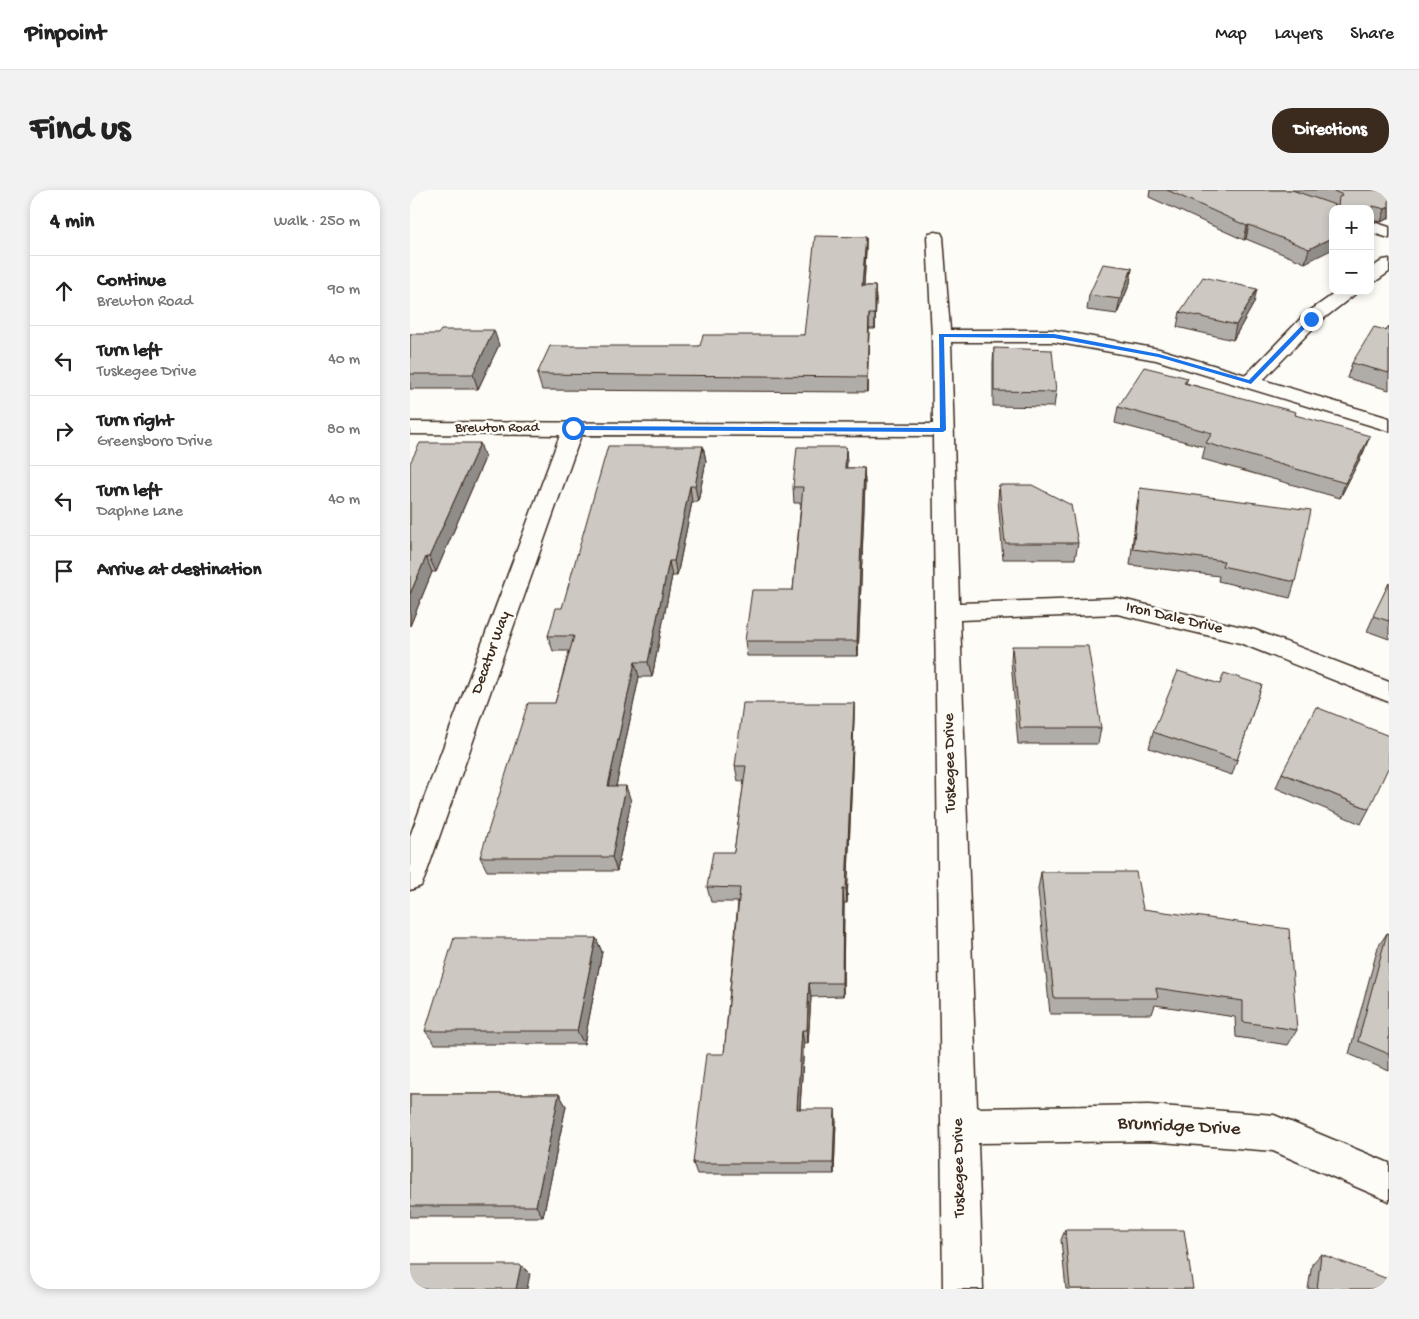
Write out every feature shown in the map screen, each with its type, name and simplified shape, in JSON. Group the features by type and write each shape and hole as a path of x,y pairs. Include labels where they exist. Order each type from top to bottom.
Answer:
{"street":[{"path":"1374,227 1389,233"},
{"name":"Tuskegee Drive","path":"935,237 941,336 963,1289"},
{"path":"1374,274 1389,264"},
{"path":"1251,382 1311,319 1344,295"},
{"path":"941,336 1054,336 1159,355 1389,425"},
{"name":"Brewton Road","path":"410,428 943,430"},
{"name":"Decatur Way","path":"410,877 573,428"},
{"name":"Iron Dale Drive","path":"947,612 1117,606 1246,636 1389,692"},
{"name":"Brunridge Drive","path":"959,1126 1149,1123 1274,1133 1389,1182"}],"building":[{"path":"1167,190 1292,190 1335,205 1329,205 1329,239 1309,249 1249,225 1247,226"},
{"path":"1331,190 1389,190 1389,207 1385,209 1374,205 1338,205 1339,197 1342,196"},
{"path":"815,236 866,237 862,286 875,286 875,314 869,314 867,377 537,374 550,346 700,346 703,335 804,335"},
{"path":"1103,264 1132,268 1120,299 1089,295"},
{"path":"1203,277 1257,289 1236,325 1180,312"},
{"path":"1389,326 1389,373 1352,363 1374,327 1385,330"},
{"path":"441,330 494,330 473,374 410,374 410,334 438,334"},
{"path":"994,348 1052,350 1056,392 994,391"},
{"path":"1144,367 1188,378 1184,383 1296,412 1295,415 1370,436 1345,483 1206,443 1212,433 1118,407"},
{"path":"420,443 480,443 429,557 426,557 410,594 410,463"},
{"path":"608,446 703,446 695,486 690,486 674,561 669,561 648,662 635,662 608,786 626,786 612,857 480,857 528,703 555,703 574,636 548,636 556,608 562,608"},
{"path":"797,447 846,447 845,468 864,468 857,641 745,641 752,590 793,590 803,487 793,487"},
{"path":"999,485 1032,485 1071,505 1078,543 1005,543"},
{"path":"1140,488 1311,510 1295,582 1222,566 1224,561 1133,549"},
{"path":"1389,583 1389,621 1373,616"},
{"path":"1012,646 1088,646 1101,728 1020,728"},
{"path":"1178,671 1220,684 1224,673 1262,685 1237,760 1153,732"},
{"path":"743,703 854,703 846,889 843,889 842,983 809,983 807,1030 802,1030 797,1109 835,1109 833,1163 693,1163 706,1054 724,1054 740,888 707,887 713,852 734,852 746,766 735,766"},
{"path":"1316,707 1389,736 1389,766 1369,809 1282,773"},
{"path":"1041,872 1136,872 1143,909 1289,929 1297,1030 1243,1022 1243,1001 1156,988 1158,998 1054,998"},
{"path":"1387,933 1389,934 1389,1054 1358,1041"},
{"path":"454,938 596,938 577,1031 425,1031"},
{"path":"410,1094 559,1094 536,1206 410,1206"},
{"path":"1065,1230 1184,1230 1193,1289 1070,1289"},
{"path":"1321,1254 1388,1279 1387,1289 1317,1289"},
{"path":"410,1265 521,1265 516,1289 410,1289"}],"route":[{"path":"573,428 943,430 941,336 1054,336 1159,355 1251,382 1311,319"}]}
